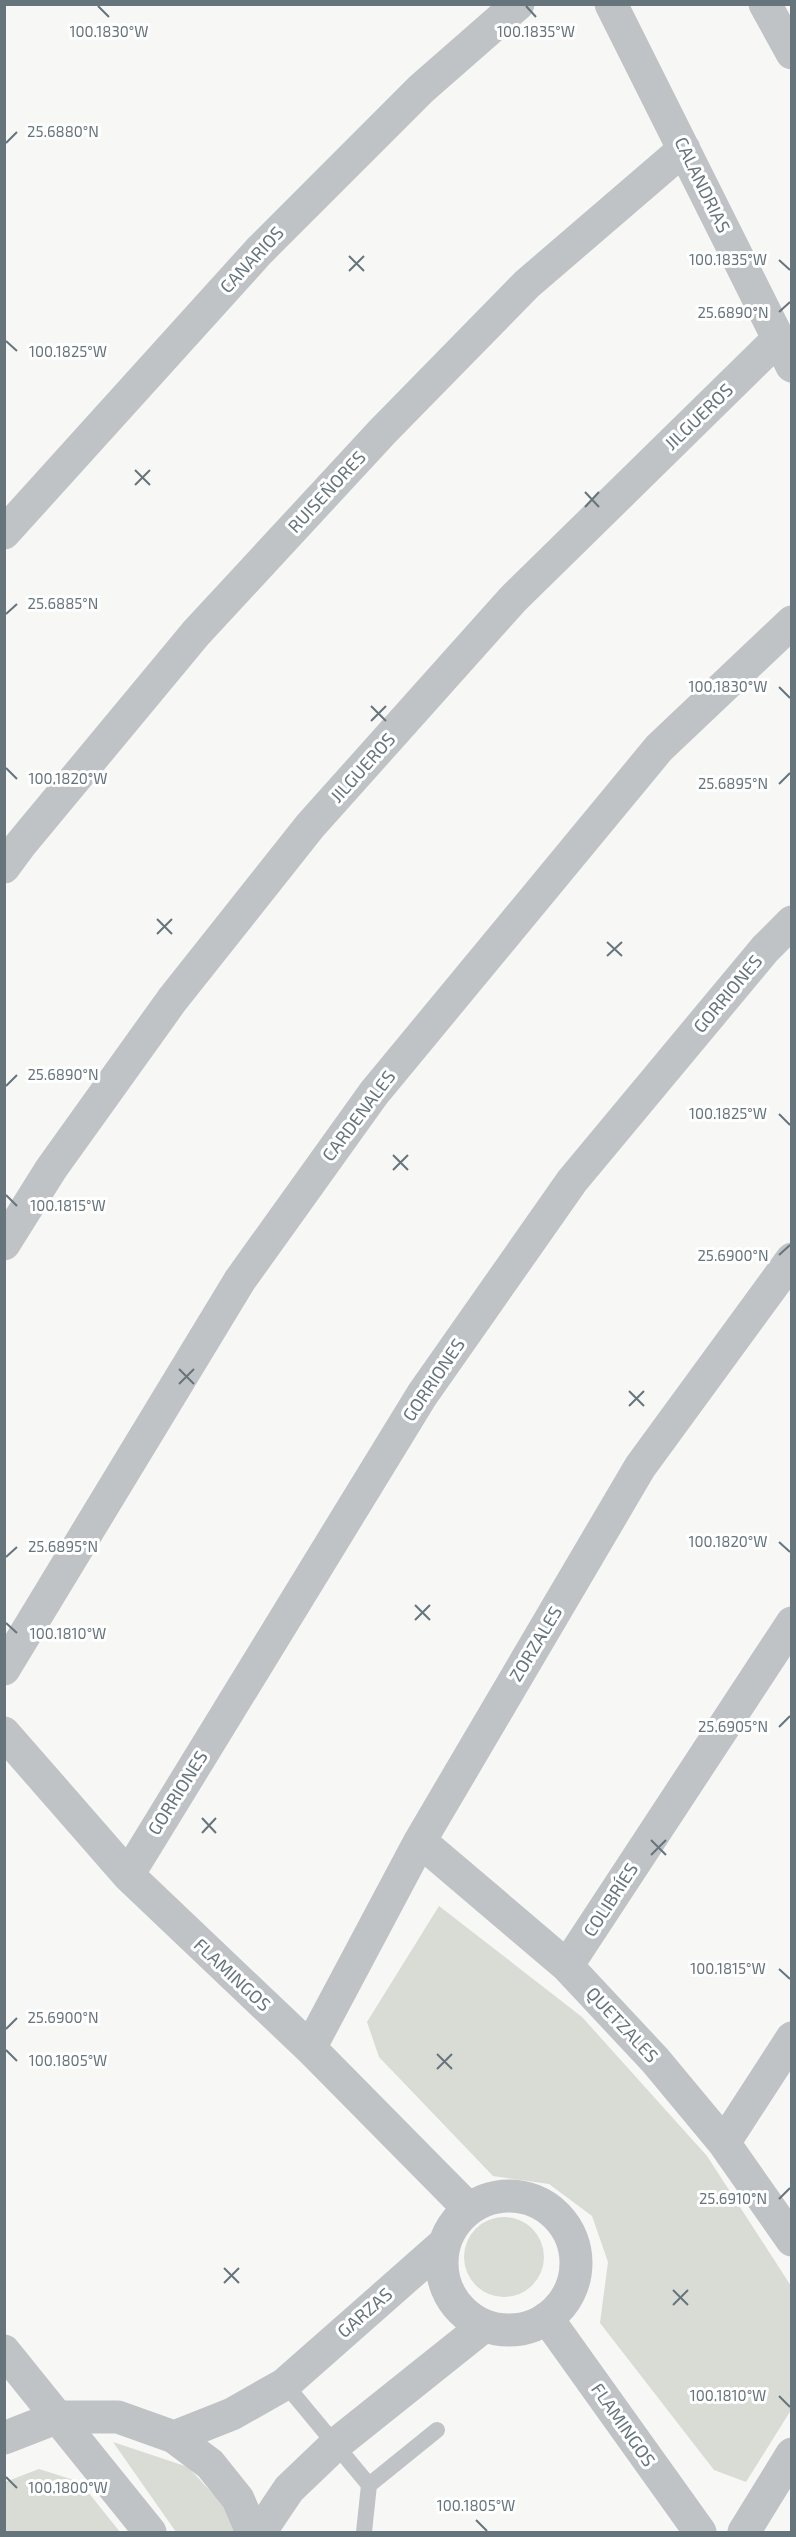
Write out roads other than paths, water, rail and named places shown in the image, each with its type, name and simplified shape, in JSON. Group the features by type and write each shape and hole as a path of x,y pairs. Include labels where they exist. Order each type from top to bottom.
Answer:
{"street":[{"name":"CANARIOS","path":"4,533 259,251 421,90 518,4"},
{"name":"CALANDRIAS","path":"611,4 784,353"},
{"path":"765,4 792,53"},
{"name":"RUISEÑORES","path":"4,867 196,633 383,432 527,284 684,149"},
{"name":"JILGUEROS","path":"4,1244 51,1169 172,1000 310,826 513,599 784,353"},
{"name":"CARDENALES","path":"4,1668 240,1280 374,1093 658,748 792,622"},
{"name":"GORRIONES","path":"128,1875 422,1395 572,1180 765,949 792,922"},
{"name":"ZORZALES","path":"310,2048 420,1841 640,1467 792,1259"},
{"name":"COLIBRÍES","path":"567,1966 792,1623"},
{"name":"FLAMINGOS","path":"4,1733 128,1875 310,2048 469,2209"},
{"name":"QUETZALES","path":"420,1841 567,1966 655,2060 724,2143 792,2240"},
{"path":"724,2143 792,2038"},
{"path":"508,2196 530,2199 549,2209 563,2223 573,2242 576,2264 572,2284 562,2303 547,2318 528,2327 506,2330 484,2326 467,2316 453,2300 444,2283 442,2263 445,2243 454,2224 469,2209 488,2199 508,2196"},
{"name":"GARZAS","path":"174,2437 232,2414 285,2384 445,2243"},
{"name":"FLAMINGOS","path":"547,2318 700,2532"},
{"path":"260,2532 289,2489 335,2445 484,2326"},
{"path":"4,2351 150,2532"},
{"path":"4,2438 58,2417 118,2417 174,2437 210,2464 238,2499 252,2532"},
{"path":"744,2532 792,2454"}],"lane":[{"path":"285,2384 369,2485"},
{"path":"364,2532 369,2485 437,2430"}]}
